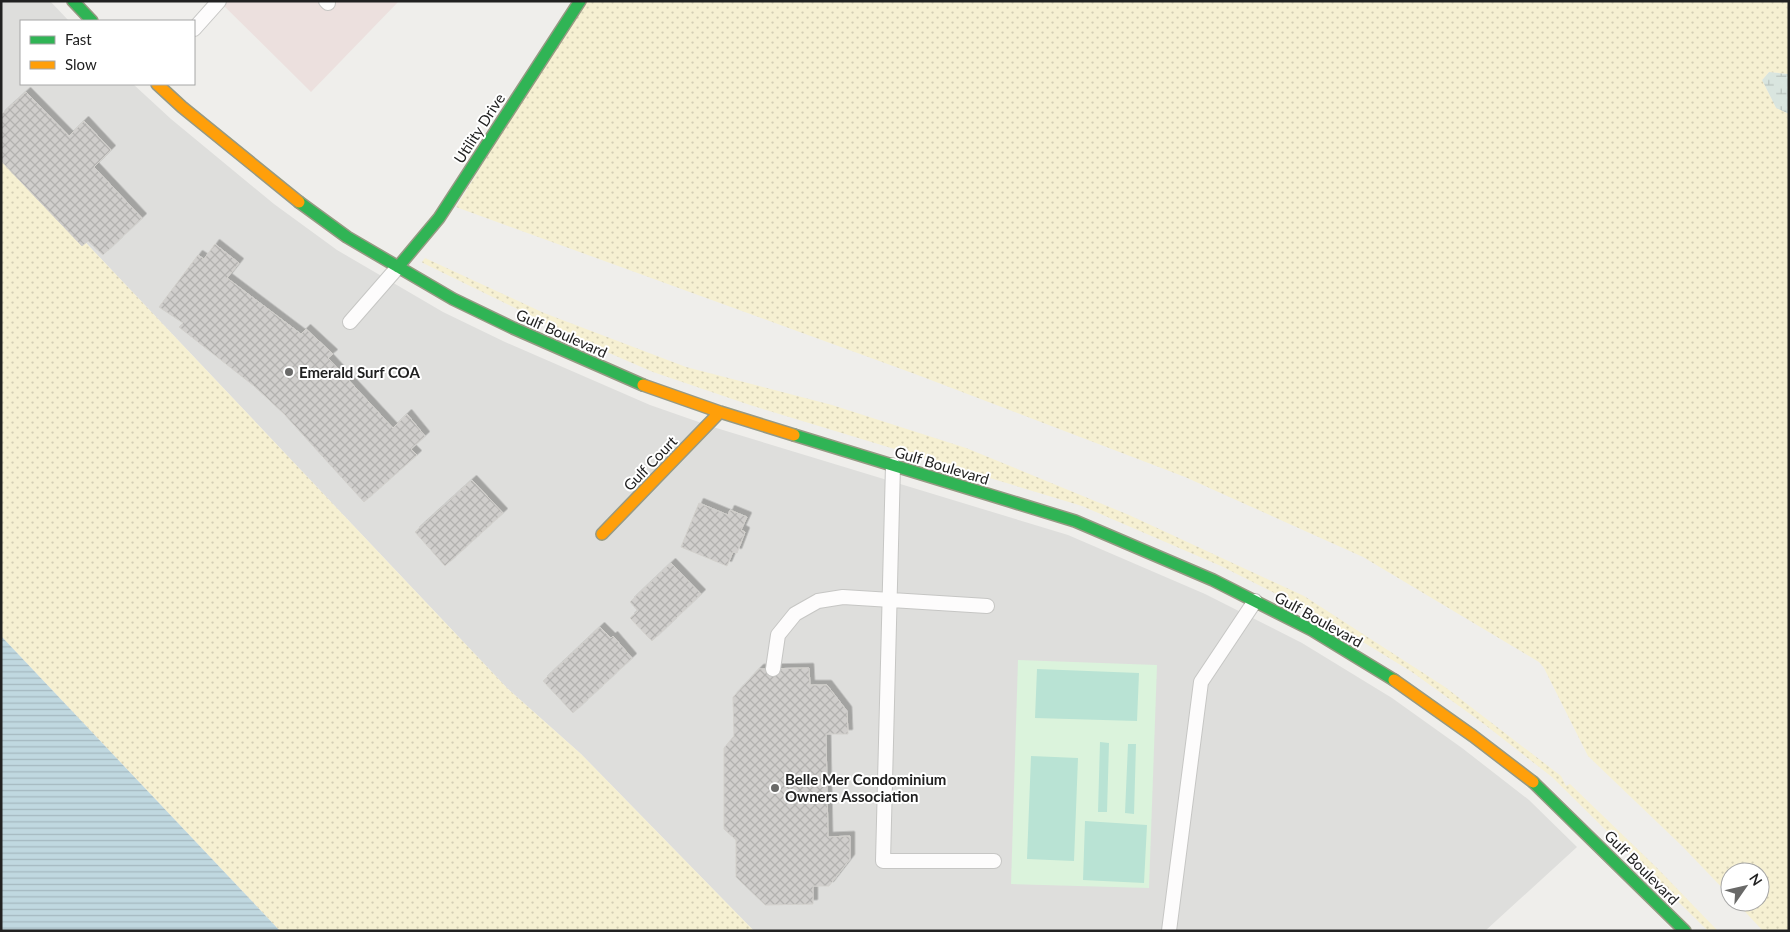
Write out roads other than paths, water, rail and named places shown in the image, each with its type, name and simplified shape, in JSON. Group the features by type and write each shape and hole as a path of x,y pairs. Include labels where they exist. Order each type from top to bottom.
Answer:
{"main road":[{"name":"Utility Drive","path":"398,267 439,218 580,1"},
{"name":"Gulf Boulevard","path":"158,85 182,107 285,191 346,237 452,299 513,328 657,391 1075,521 1213,580 1312,630 1402,685 1540,788 1685,931"},
{"name":"Gulf Court","path":"602,534 720,412"}],"lane":[{"path":"195,28 219,1"},
{"path":"350,322 398,267"},
{"path":"893,465 883,861 994,861"},
{"path":"773,669 778,635 795,614 818,601 843,597 987,606"},
{"path":"1169,931 1201,682 1255,601"}],"water":[{"path":"1,636 280,931 1,931"}],"place":[{"name":"Emerald Surf COA","path":"289,372"},
{"name":"Belle Mer Condominium Owners Association","path":"775,788"}]}
